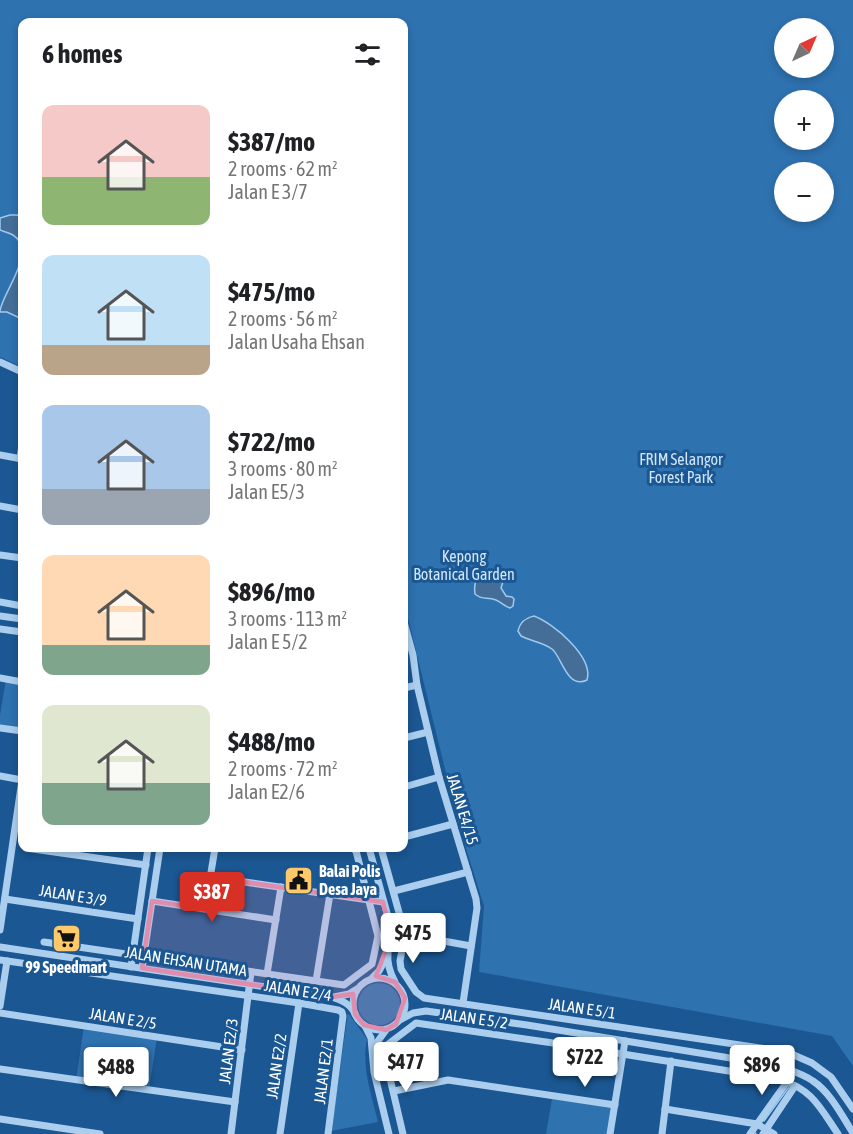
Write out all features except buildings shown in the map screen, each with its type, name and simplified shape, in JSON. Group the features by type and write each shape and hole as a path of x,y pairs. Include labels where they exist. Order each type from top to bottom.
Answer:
{"street":[{"path":"0,362 18,370"},
{"path":"0,456 18,459"},
{"path":"0,506 18,509"},
{"path":"0,555 18,557"},
{"path":"0,602 18,605"},
{"path":"0,616 18,618"},
{"path":"0,629 18,631"},
{"name":"JALAN E4/15","path":"408,642 413,655 417,684 439,777 477,903 463,1003"},
{"path":"0,678 18,681"},
{"path":"408,687 417,684"},
{"path":"0,728 18,730"},
{"path":"408,737 428,732"},
{"path":"0,776 18,779"},
{"path":"408,786 439,777"},
{"path":"0,930 18,806"},
{"path":"408,836 453,824"},
{"path":"12,845 18,846"},
{"path":"58,852 146,865"},
{"path":"131,967 148,852"},
{"path":"142,968 159,852"},
{"path":"205,909 214,852"},
{"path":"144,956 344,985 372,964 378,936 356,852"},
{"path":"370,852 391,930 387,956 389,967 405,998 416,1007 426,1011 779,1066 813,1080 829,1097 853,1133"},
{"path":"382,852 405,934 471,946"},
{"path":"394,891 468,872"},
{"path":"210,877 383,902"},
{"path":"267,974 281,887"},
{"path":"316,981 330,894"},
{"name":"JALAN E 3/9","path":"4,899 138,919"},
{"path":"152,902 276,920"},
{"name":"JALAN E 5/1","path":"405,934 400,961 401,969 416,992 424,998 787,1052 812,1063 831,1077 853,1109"},
{"path":"44,942 133,956"},
{"name":"JALAN EHSAN UTAMA","path":"0,947 332,997 346,1003 355,1014"},
{"path":"387,956 372,979 358,989 353,1001 355,1014 370,1034 374,1052 374,1072 389,1134"},
{"path":"0,1006 3,960"},
{"name":"JALAN E 2/4","path":"3,960 299,1003 342,1012"},
{"name":"JALAN E2/3","path":"231,1134 251,972"},
{"path":"372,979 386,979 395,982"},
{"name":"JALAN EHSAN UTAMA","path":"332,997 346,995 358,989"},
{"path":"400,1020 406,1007 405,998"},
{"name":"JALAN E2/2","path":"280,1134 299,1003"},
{"path":"374,1052 386,1030 413,1013 426,1011"},
{"name":"JALAN E2/1","path":"328,1134 344,1016 342,1012"},
{"name":"JALAN E 2/5","path":"0,1013 242,1050"},
{"path":"527,1025 528,1014"},
{"name":"JALAN E 5/2","path":"394,1091 385,1057 387,1046 416,1023 772,1077 787,1082 814,1098 838,1134"},
{"path":"364,1026 375,1030 386,1030"},
{"path":"610,1134 625,1041"},
{"path":"716,1055 718,1041"},
{"path":"662,1134 671,1061"},
{"path":"0,1069 235,1102"},
{"path":"403,1134 394,1091 448,1080 615,1105"},
{"path":"750,1134 787,1082"},
{"path":"764,1131 795,1086"},
{"path":"665,1108 757,1124 764,1131 774,1134"},
{"path":"0,1119 97,1134"}],"highlighted area":[{"path":"210,877 383,902 391,936 376,976 395,982 405,998 396,1024 386,1030 364,1025 355,1014 353,994 332,997 142,968 152,901 205,909"}],"green space":[{"name":"FRIM Selangor Forest Park","path":"0,0 853,0 853,1066 832,1036 479,972 484,906 459,826 408,618 408,18 18,18 18,365 0,357"},
{"path":"6,679 18,681 18,730 0,728"},
{"path":"379,983 394,989 400,1004 394,1019 379,1025 364,1019 358,1004 364,989"},
{"path":"348,1013 367,1039 366,1071 378,1122 331,1131"},
{"path":"84,1026 157,1037 149,1090 76,1080"},
{"path":"552,1099 613,1107 608,1134 546,1134"}],"shaded area":[{"path":"18,215 18,240 13,235 0,230 0,218"},
{"path":"18,268 18,317 7,312 0,312"},
{"path":"492,569 505,575 501,588 506,596 514,599 513,606 510,608 496,600 475,594 478,578"},
{"path":"534,616 561,633 578,651 588,671 587,680 580,682 574,680 552,649 521,636 518,631 522,623"}],"waterway":[{"path":"764,1121 789,1087"}],"place":[{"name":"Balai Polis Desa Jaya","path":"298,880"},
{"name":"99 Speedmart","path":"66,939"}],"park label":[{"name":"Kepong Botanical Garden","path":"464,565"}]}
